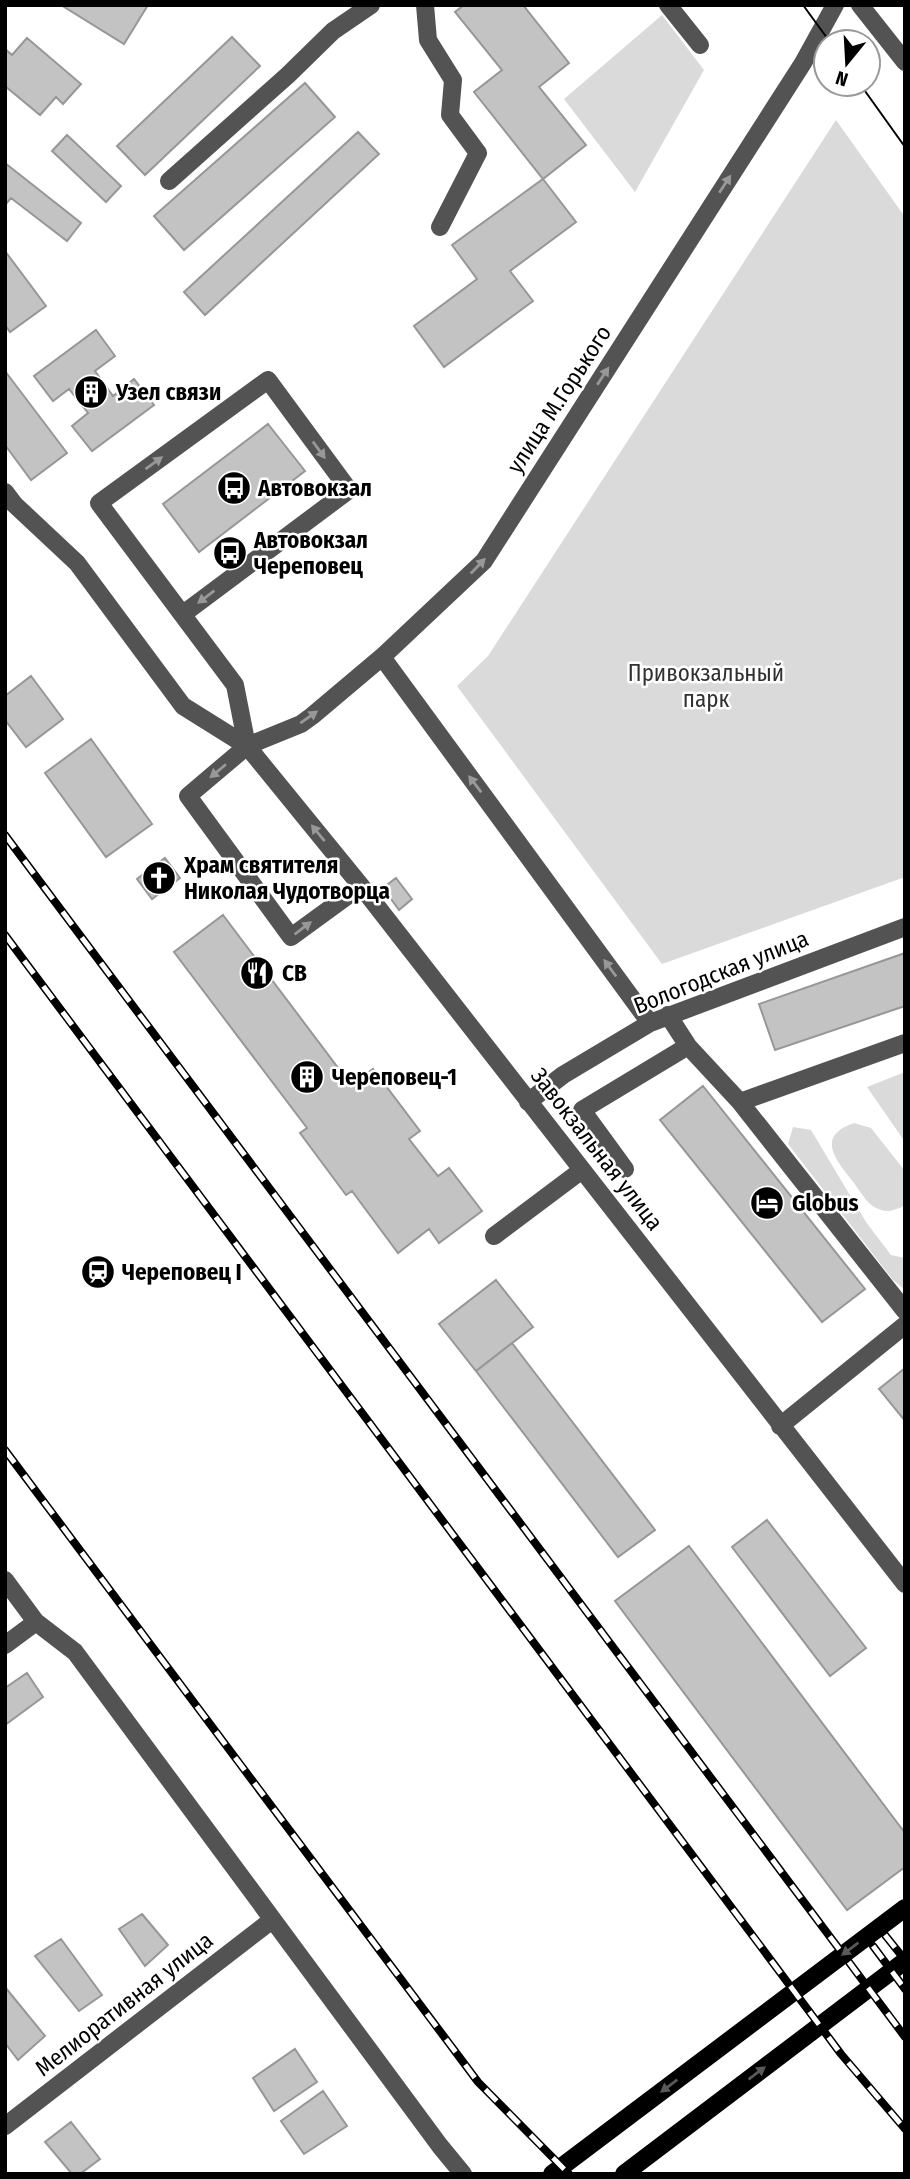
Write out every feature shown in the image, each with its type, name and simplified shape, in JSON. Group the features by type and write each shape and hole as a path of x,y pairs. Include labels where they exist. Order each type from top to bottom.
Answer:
{"main road":[{"path":"552,2174 905,1908"},
{"path":"624,2174 905,1961"}],"street":[{"path":"169,181 333,31 371,5"},
{"path":"425,5 428,40 453,80 450,114 478,153 440,227"},
{"path":"668,5 700,45"},
{"name":"улица М.Горького","path":"361,886 291,937 188,796 247,746 301,724 382,657 484,561 803,63 835,5"},
{"path":"860,5 905,62"},
{"path":"183,614 349,490 268,380 99,503 235,685 247,746"},
{"path":"5,492 14,504 77,563 183,706 247,746"},
{"path":"382,657 650,1023"},
{"name":"Завокзальная улица","path":"247,746 361,886 905,1584"},
{"name":"Вологодская улица","path":"528,1102 563,1075 650,1023 905,927"},
{"path":"668,1016 688,1046 740,1102 905,1311"},
{"path":"740,1102 905,1043"},
{"path":"625,1169 582,1110 688,1046"},
{"path":"494,1236 582,1170"},
{"path":"780,1426 905,1325"},
{"path":"5,1580 36,1622 75,1652 463,2174"},
{"path":"5,1645 36,1622"},
{"name":"Мелиоративная улица","path":"5,2126 272,1920"}],"green space":[{"path":"662,15 704,70 635,192 564,99"},
{"name":"Привокзальный парк","path":"836,120 905,217 905,877 662,964 457,686 488,656"},
{"path":"905,1072 905,1142 867,1087"},
{"path":"854,1123 871,1128 905,1171 905,1202 902,1207 886,1211 873,1206 836,1158 832,1142 835,1135"},
{"path":"793,1127 811,1130 866,1222 891,1255 905,1258 905,1290 893,1280 788,1144"}],"building":[{"path":"61,5 148,5 124,44"},
{"path":"464,5 523,5 569,63 539,87 586,145 543,179 474,92 502,70 455,12"},
{"path":"232,37 260,66 145,175 117,146"},
{"path":"27,38 81,84 63,104 56,97 40,115 5,86 5,49 12,55"},
{"path":"305,83 335,117 184,250 154,216"},
{"path":"358,132 379,154 205,315 184,292"},
{"path":"67,135 121,186 106,202 52,151"},
{"path":"5,163 81,223 67,241 11,198 5,205"},
{"path":"543,179 576,222 510,271 533,301 444,367 414,326 477,279 452,245"},
{"path":"5,251 46,306 10,332 5,325"},
{"name":"Узел связи","path":"96,330 115,356 95,371 113,396 134,379 154,405 92,451 72,426 88,413 69,389 53,401 34,376"},
{"path":"5,371 67,453 31,480 5,445"},
{"name":"Автовокзал","path":"268,424 305,471 199,552 163,504"},
{"path":"31,676 63,719 26,747 5,720 5,696"},
{"path":"91,739 152,824 106,857 45,773"},
{"name":"Храм святителя Николая Чудотворца","path":"165,858 180,878 152,899 137,879"},
{"path":"396,878 412,899 399,910 383,888"},
{"name":"Череповец-1","path":"223,915 351,1085 373,1069 420,1131 409,1139 438,1176 449,1168 482,1211 439,1243 429,1229 398,1253 352,1191 346,1195 300,1133 307,1128 174,952"},
{"path":"905,953 905,1006 775,1050 759,1004"},
{"path":"703,1086 865,1289 822,1322 660,1120"},
{"path":"496,1280 533,1327 476,1371 439,1324"},
{"path":"512,1343 655,1530 618,1557 476,1371"},
{"path":"905,1368 905,1421 879,1389"},
{"path":"767,1520 866,1648 830,1676 732,1547"},
{"path":"689,1546 905,1833 905,1867 847,1910 615,1601"},
{"path":"27,1673 43,1697 5,1725 5,1688"},
{"path":"142,1914 168,1945 145,1966 119,1929"},
{"path":"61,1939 102,1995 79,2011 35,1956"},
{"path":"5,1987 45,2036 18,2060 5,2043"},
{"path":"295,2049 317,2082 274,2111 253,2078"},
{"path":"323,2091 347,2126 304,2154 281,2121"},
{"path":"71,2122 100,2159 80,2174 72,2174 45,2142"}],"tram line":[{"path":"803,5 820,28"},
{"path":"870,98 905,147"}],"railway":[{"path":"5,835 905,2037"},
{"path":"5,935 841,2054 905,2129"},
{"path":"5,1450 478,2082 569,2174"},
{"path":"885,1935 905,1960"},
{"path":"873,1946 905,1989"}],"place":[{"name":"Узел связи","path":"91,392"},
{"name":"Автовокзал","path":"234,488"},
{"name":"Автовокзал Череповец","path":"230,553"},
{"name":"Храм святителя Николая Чудотворца","path":"159,878"},
{"name":"СВ","path":"257,973"},
{"name":"Череповец-1","path":"307,1077"},
{"name":"Globus","path":"767,1203"},
{"name":"Череповец I","path":"98,1272"}]}
